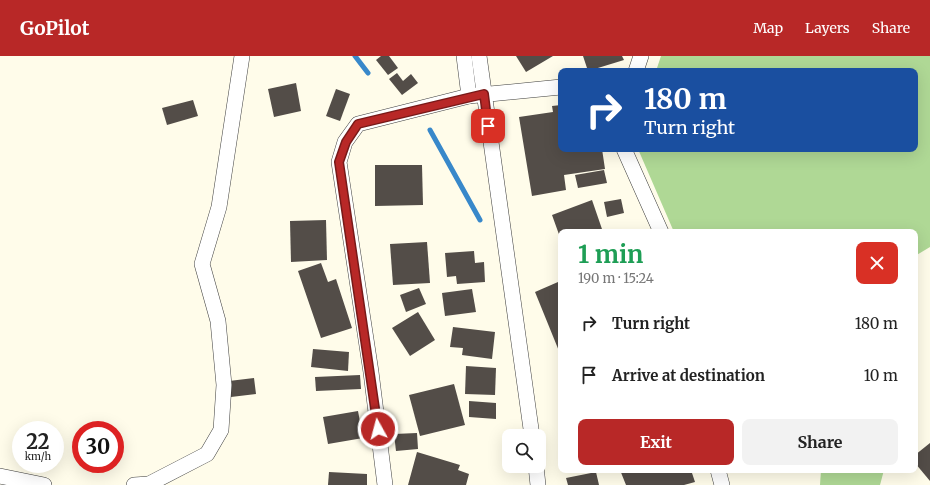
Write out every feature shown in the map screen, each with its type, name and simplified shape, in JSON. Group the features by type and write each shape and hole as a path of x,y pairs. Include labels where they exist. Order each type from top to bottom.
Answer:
{"street":[{"path":"134,485 149,484 207,454 221,430 224,385 218,321 202,264 219,207 242,56"},
{"path":"464,56 468,96"},
{"path":"479,56 531,429"},
{"path":"637,68 641,56"},
{"path":"384,485 371,372 339,162 346,142 358,124 468,96 558,87"},
{"path":"625,152 660,229"},
{"path":"537,473 538,485"},
{"path":"719,473 722,485"},
{"path":"0,476 44,485"}],"green space":[{"path":"661,56 930,56 930,247 918,254 918,229 673,229 639,152 918,152 918,68 657,68"},
{"path":"821,473 883,473 880,485 820,485"}],"building":[{"path":"381,56 389,56 398,68 388,75 376,60"},
{"path":"516,56 553,56 526,72"},
{"path":"583,56 622,56 624,60 598,68 587,68"},
{"path":"397,73 403,81 411,74 418,83 402,95 389,79"},
{"path":"296,83 301,111 274,117 268,89"},
{"path":"336,89 350,94 340,121 326,116"},
{"path":"193,100 198,116 167,125 162,108"},
{"path":"558,105 558,152 602,152 605,169 564,175 566,190 532,196 519,117 553,112 552,106"},
{"path":"375,165 422,165 423,205 375,206"},
{"path":"604,170 607,183 578,188 575,175"},
{"path":"621,199 624,213 607,217 604,202"},
{"path":"592,200 602,229 558,229 558,232 552,215"},
{"path":"326,220 327,260 291,262 290,221"},
{"path":"427,242 430,283 393,285 390,244"},
{"path":"474,251 475,263 484,262 485,282 457,284 456,276 447,277 445,253"},
{"path":"321,263 328,282 336,279 352,328 321,338 298,271"},
{"path":"558,282 558,349 535,292"},
{"path":"419,288 426,304 406,312 400,295"},
{"path":"472,289 476,312 445,316 442,293"},
{"path":"418,312 435,340 410,356 392,328"},
{"path":"453,327 495,332 492,359 462,355 463,348 450,347"},
{"path":"313,349 349,352 348,371 311,367"},
{"path":"466,366 496,368 495,395 465,394"},
{"path":"360,375 361,389 316,391 315,377"},
{"path":"254,378 256,394 231,397 229,381"},
{"path":"454,384 465,425 420,436 409,395"},
{"path":"469,401 496,403 496,419 469,417"},
{"path":"358,411 363,438 328,444 323,417"},
{"path":"417,433 418,449 396,451 394,434"},
{"path":"930,443 930,481 918,467 918,453"},
{"path":"417,452 460,465 458,470 469,474 466,485 408,485"},
{"path":"329,472 367,474 367,485 328,485"},
{"path":"596,473 599,485 568,485 566,478"},
{"path":"621,473 692,473 695,482 684,485 626,485"}],"waterway":[{"path":"355,56 368,73"},
{"path":"430,130 480,220"}],"route":[{"path":"378,429 371,372 339,162 346,142 358,124 468,96 484,94 488,126"}]}
